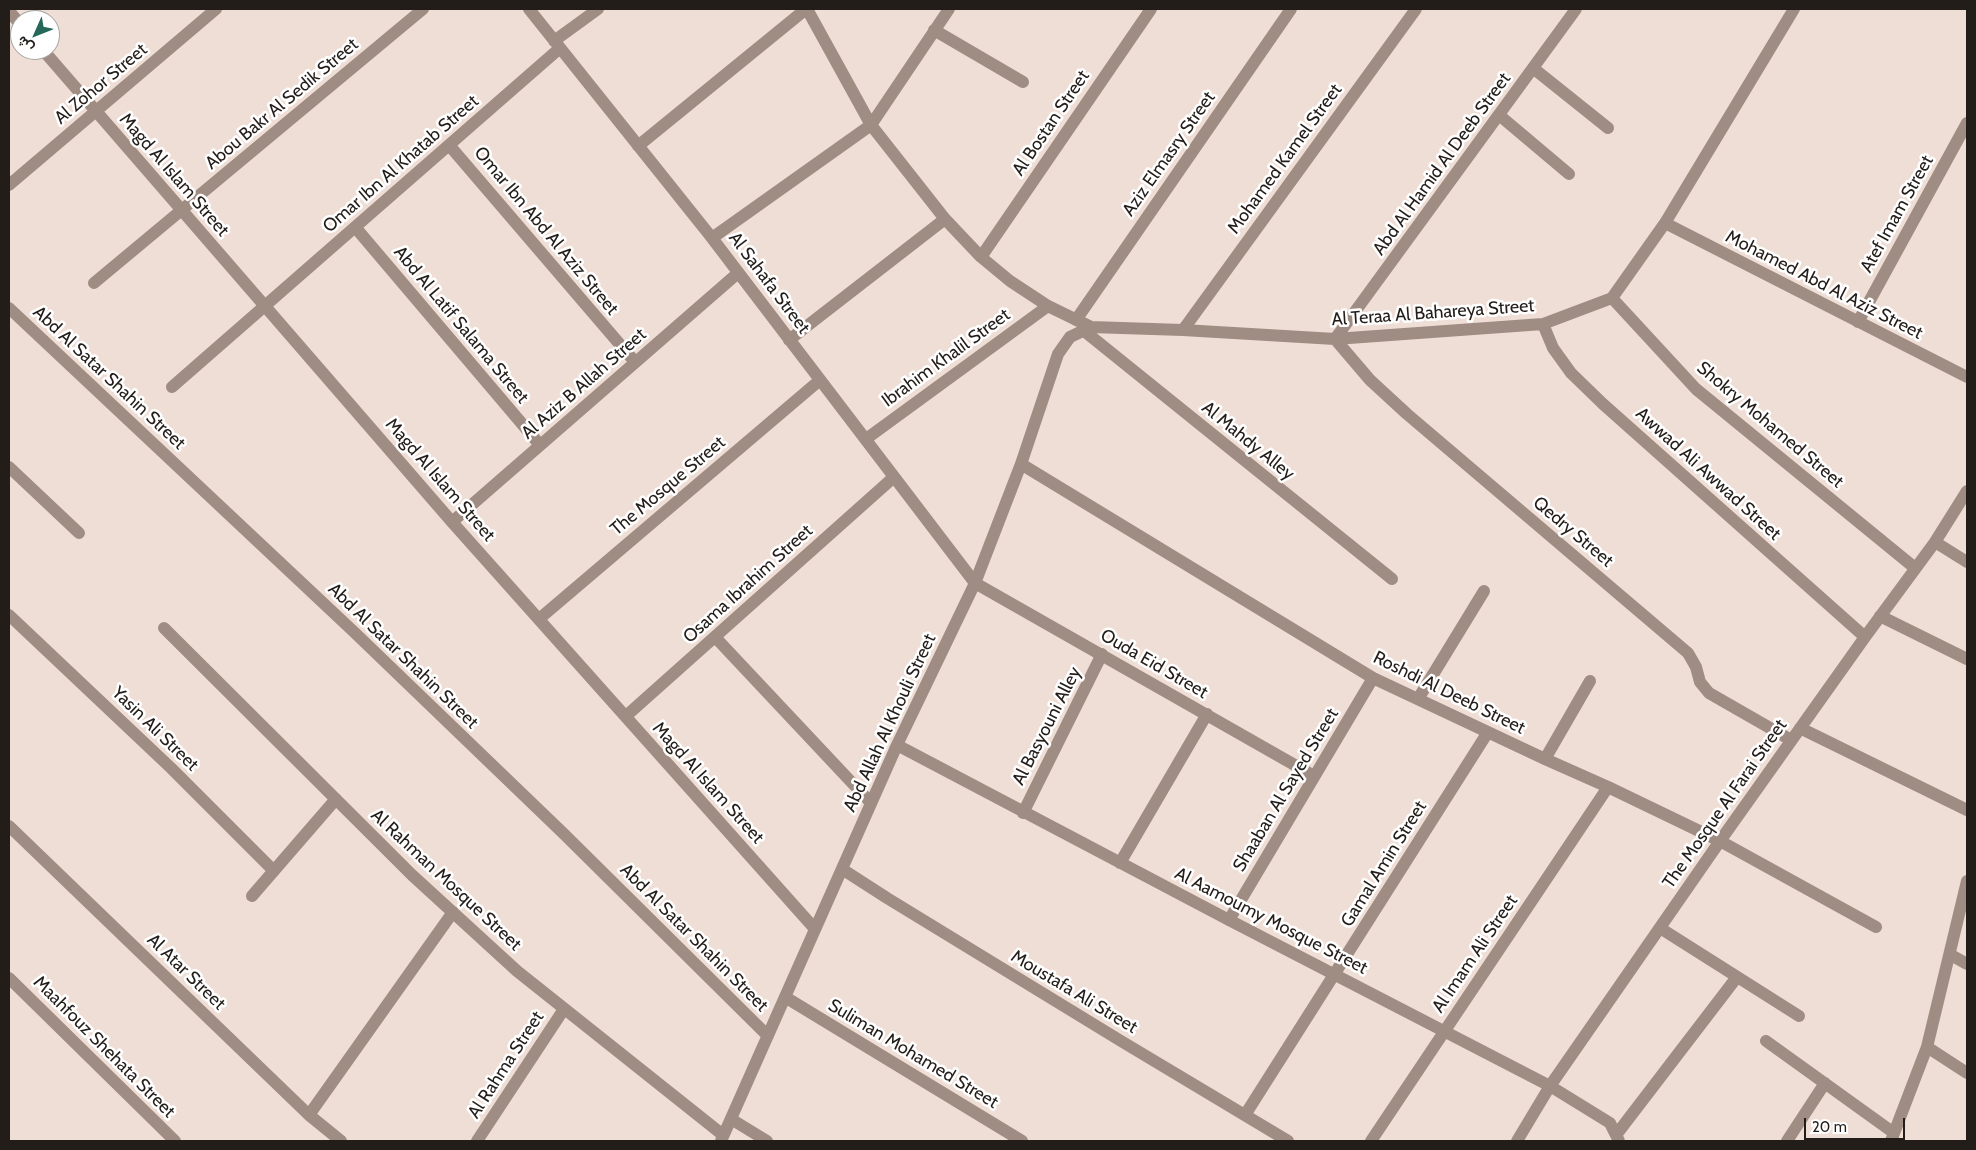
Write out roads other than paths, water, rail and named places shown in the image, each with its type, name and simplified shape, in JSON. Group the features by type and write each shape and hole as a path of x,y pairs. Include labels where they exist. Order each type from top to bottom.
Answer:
{"street":[{"name":"Al Zohor Street","path":"9,185 216,9"},
{"name":"Abou Bakr Al Sedik Street","path":"94,283 423,9"},
{"name":"Al Sahafa Street","path":"529,9 712,238 975,583"},
{"name":"Omar Ibn Al Khatab Street","path":"172,387 449,145 598,9"},
{"path":"638,146 806,9 871,125 945,218 981,257 1010,281 1048,306 1084,326"},
{"path":"712,238 871,125 949,9"},
{"name":"Al Bostan Street","path":"981,257 1151,9"},
{"name":"Aziz Elmasry Street","path":"1084,326 1291,9"},
{"name":"Mohamed Kamel Street","path":"1183,330 1416,9"},
{"name":"Abd Al Hamid Al Deeb Street","path":"1335,339 1576,9"},
{"path":"1612,298 1665,223 1794,9"},
{"path":"934,30 1023,82"},
{"name":"Magd Al Islam Street","path":"52,60 452,522 816,928"},
{"path":"1533,68 1608,128"},
{"path":"1499,115 1569,174"},
{"name":"Atef Imam Street","path":"1858,322 1967,123"},
{"name":"Omar Ibn Abd Al Aziz Street","path":"449,145 635,362"},
{"path":"790,340 945,218"},
{"name":"Mohamed Abd Al Aziz Street","path":"1665,223 1967,377"},
{"name":"Abd Al Latif Salama Street","path":"355,226 540,445"},
{"name":"Al Aziz B Allah Street","path":"452,522 738,273"},
{"name":"Al Teraa Al Bahareya Street","path":"1084,326 1335,339 1543,324 1612,298"},
{"name":"Shokry Mohamed Street","path":"1612,298 1696,389 1915,568"},
{"name":"Ibrahim Khalil Street","path":"866,439 1048,306"},
{"name":"Abd Al Satar Shahin Street","path":"9,308 367,644 564,834 768,1036"},
{"name":"Awwad Ali Awwad Street","path":"1543,324 1553,348 1571,373 1865,637"},
{"name":"Abd Allah Al Khouli Street","path":"722,1138 897,745 975,583 1021,464 1058,354 1070,337 1084,326"},
{"name":"Al Mahdy Alley","path":"1084,326 1392,578"},
{"name":"Qedry Street","path":"1335,339 1370,380 1407,414 1688,653 1696,667 1700,682 1710,693 1791,740"},
{"name":"The Mosque Street","path":"539,619 820,380"},
{"name":"Roshdi Al Deeb Street","path":"1021,464 1373,678 1720,841 1876,927"},
{"path":"9,467 79,533"},
{"name":"Osama Ibrahim Street","path":"626,716 894,477"},
{"name":"The Mosque Al Farai Street","path":"1517,1141 1550,1086 1791,740 1934,542 1967,491"},
{"path":"1934,542 1967,562"},
{"name":"Ouda Eid Street","path":"975,583 1314,776"},
{"path":"1418,699 1484,591"},
{"name":"Yasin Ali Street","path":"9,615 171,768 274,872"},
{"path":"1880,616 1967,659"},
{"name":"Al Rahman Mosque Street","path":"164,628 412,875 517,971 722,1138"},
{"path":"715,637 871,803"},
{"name":"Al Basyouni Alley","path":"1023,812 1102,654"},
{"name":"Shaaban Al Sayed Street","path":"1229,920 1373,678"},
{"path":"1545,759 1590,681"},
{"path":"1120,863 1207,714"},
{"path":"1800,728 1967,810"},
{"name":"Gamal Amin Street","path":"1245,1116 1488,732"},
{"name":"Al Aamoumy Mosque Street","path":"897,745 1550,1086 1610,1123 1617,1138"},
{"name":"Al Imam Ali Street","path":"1371,1141 1608,787"},
{"path":"252,896 336,799"},
{"name":"Al Atar Street","path":"9,826 309,1115 342,1141"},
{"name":"Moustafa Ali Street","path":"842,869 1288,1141"},
{"path":"1766,1041 1825,1083 1892,1137 1927,1048 1951,955 1967,881"},
{"path":"309,1115 453,912"},
{"path":"1660,928 1799,1016"},
{"path":"1951,955 1967,964"},
{"path":"1617,1138 1737,977"},
{"name":"Maahfouz Shehata Street","path":"9,978 175,1141"},
{"name":"Suliman Mohamed Street","path":"785,997 1022,1141"},
{"name":"Al Rahma Street","path":"477,1141 564,1009"},
{"path":"1927,1048 1967,1073"},
{"path":"1787,1141 1825,1083"},
{"path":"731,1119 767,1141"}]}
